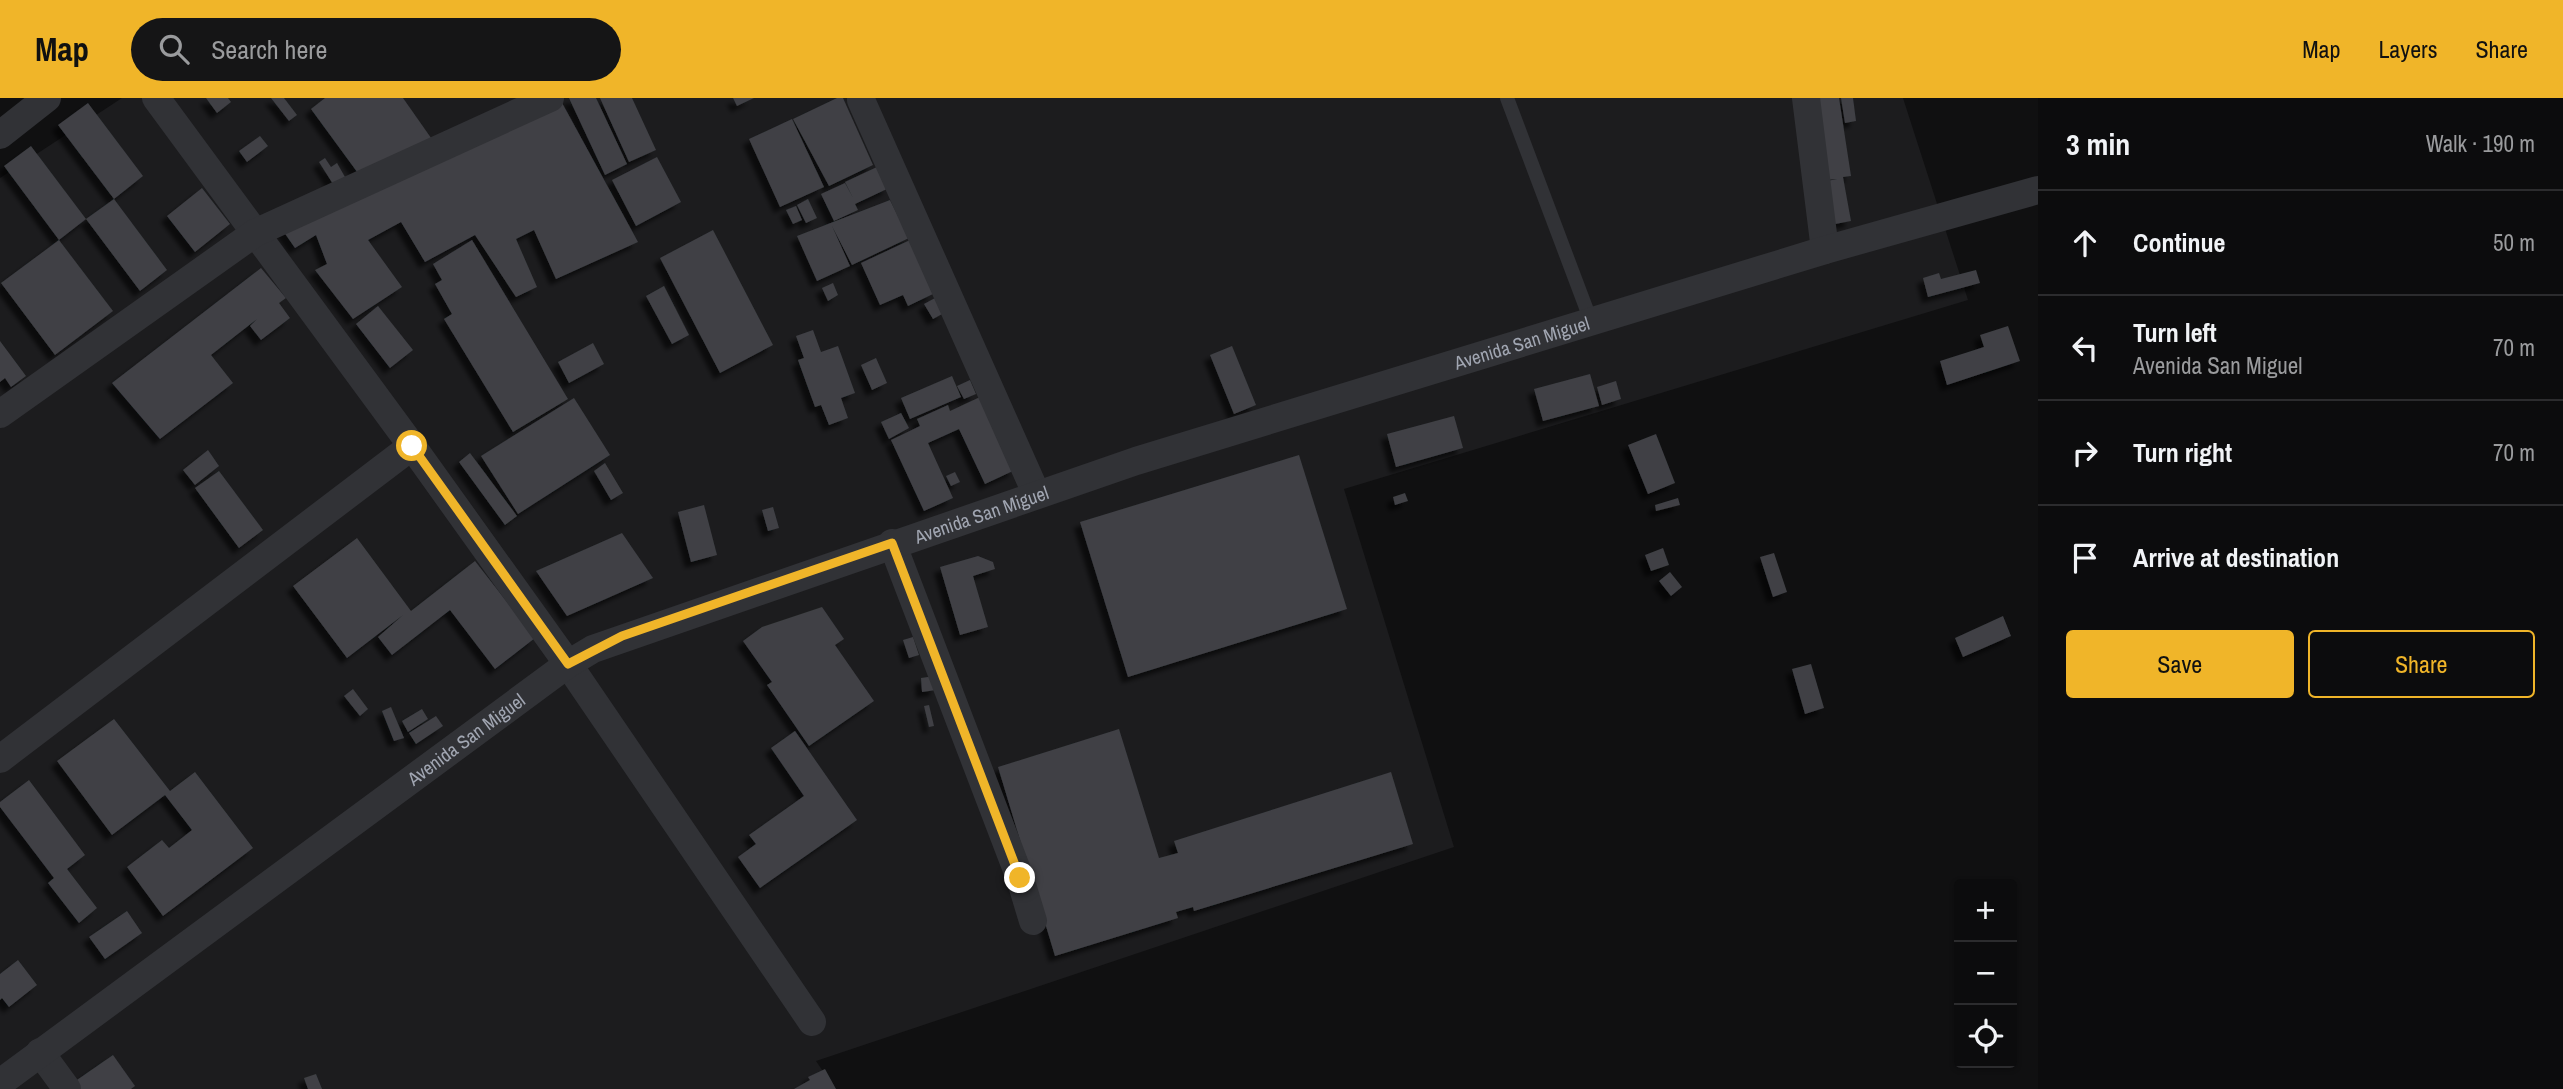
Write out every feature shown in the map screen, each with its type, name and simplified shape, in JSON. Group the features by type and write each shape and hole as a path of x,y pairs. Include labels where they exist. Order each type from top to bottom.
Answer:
{"street":[{"path":"0,135 47,98"},
{"path":"156,98 412,446 568,664 813,1022"},
{"path":"0,414 256,233 550,98"},
{"path":"1806,98 1825,250"},
{"path":"861,100 1036,493"},
{"name":"Avenida San Miguel","path":"0,1083 568,664 622,636 1036,493 1825,250 2038,190"},
{"path":"0,760 412,446"},
{"path":"892,543 1034,920"},
{"path":"40,1052 67,1089"}],"lane":[{"path":"1507,98 1591,321"}],"shaded area":[{"path":"122,98 1903,98 1968,300 1344,489 1454,847 816,1061 835,1089 0,1089 0,178"}],"building":[{"path":"206,98 228,98 231,102 217,113"},
{"path":"271,98 284,98 297,115 289,121"},
{"path":"325,98 403,98 436,145 363,180 311,109"},
{"path":"569,98 596,98 627,164 605,175"},
{"path":"600,98 632,98 656,150 629,162"},
{"path":"733,98 754,98 737,106"},
{"path":"837,98 843,98 873,165 829,186 793,119"},
{"path":"1812,98 1839,98 1851,176 1843,177 1851,221 1830,225 1822,182 1837,179 1824,180"},
{"path":"1841,98 1853,98 1856,121 1845,123"},
{"path":"561,101 638,242 556,279 534,230 516,239 537,287 516,297 475,235 425,262 401,222 368,240 402,287 353,319 315,270 327,264 316,235 295,248 279,225"},
{"path":"88,103 143,176 114,199 58,125"},
{"path":"792,119 824,187 780,207 749,139"},
{"path":"260,136 268,146 247,162 239,151"},
{"path":"31,146 86,219 59,240 4,166"},
{"path":"657,157 681,202 636,226 612,180"},
{"path":"325,158 331,167 337,163 345,177 333,184 319,162"},
{"path":"879,166 889,188 855,204 858,210 834,221 821,194 845,183 853,198 845,182"},
{"path":"202,188 230,224 195,252 167,216"},
{"path":"114,199 167,270 140,291 86,219"},
{"path":"808,199 817,218 806,223 797,205"},
{"path":"890,200 909,238 852,265 832,226 850,266 817,281 797,236"},
{"path":"796,206 802,220 793,224 786,210"},
{"path":"713,230 773,345 720,373 660,258"},
{"path":"59,240 113,311 55,355 1,283"},
{"path":"472,240 568,399 513,432 444,319 452,314 435,284 442,280 433,264"},
{"path":"910,240 933,294 908,306 903,295 880,305 861,263"},
{"path":"261,268 286,298 279,303 290,318 261,340 250,326 257,319 211,355 233,383 160,439 112,383"},
{"path":"1976,270 1980,283 1928,297 1923,278 1939,273 1941,279"},
{"path":"833,283 838,295 828,301 822,288"},
{"path":"664,286 689,335 672,344 646,296"},
{"path":"935,298 944,313 933,319 924,304"},
{"path":"378,306 413,350 390,368 356,324"},
{"path":"2008,326 2020,361 1947,385 1940,361 1984,347 1980,335"},
{"path":"813,330 821,352 838,346 855,393 841,398 848,418 829,425 821,405 815,407 798,360 804,358 796,336"},
{"path":"0,341 26,376 11,387 5,378 0,382"},
{"path":"593,343 604,364 569,383 558,362"},
{"path":"1232,346 1256,405 1234,414 1210,355"},
{"path":"876,358 887,383 872,390 861,365"},
{"path":"1590,374 1599,406 1543,421 1534,389"},
{"path":"952,376 961,397 910,419 901,398"},
{"path":"970,380 976,394 964,399 957,386"},
{"path":"1616,381 1621,399 1602,405 1597,387"},
{"path":"980,397 1015,470 985,484 959,429 928,443 953,498 924,511 891,440 920,426 917,419 948,405 950,411"},
{"path":"574,398 610,455 518,514 481,456"},
{"path":"901,413 909,428 889,439 881,422"},
{"path":"1454,416 1463,448 1396,467 1387,434"},
{"path":"1656,434 1675,483 1648,494 1628,445"},
{"path":"208,450 219,466 195,485 183,470"},
{"path":"470,453 517,516 505,525 459,462"},
{"path":"1299,455 1347,609 1128,677 1080,522"},
{"path":"605,463 623,493 611,500 594,471"},
{"path":"219,471 263,530 239,548 195,488"},
{"path":"955,472 960,482 951,486 946,476"},
{"path":"1405,493 1408,501 1395,505 1393,497"},
{"path":"1678,498 1680,505 1656,511 1655,505"},
{"path":"704,505 717,555 691,562 678,512"},
{"path":"773,507 779,528 768,531 762,510"},
{"path":"622,533 653,578 567,616 536,571"},
{"path":"357,538 411,611 475,561 535,638 495,669 450,610 392,655 378,637 403,615 347,658 293,586"},
{"path":"1663,548 1669,565 1651,571 1645,555"},
{"path":"1774,553 1787,592 1773,597 1760,557"},
{"path":"978,556 993,562 995,569 973,576 988,627 960,635 940,567"},
{"path":"1670,572 1682,587 1671,596 1659,581"},
{"path":"822,607 844,639 835,645 874,701 809,746 767,685 772,682 743,641 762,627"},
{"path":"2003,616 2011,636 1963,657 1955,638"},
{"path":"913,637 919,655 909,658 903,640"},
{"path":"1811,664 1824,708 1805,714 1792,669"},
{"path":"935,676 936,690 922,692 921,678"},
{"path":"353,689 368,709 360,716 344,696"},
{"path":"929,705 934,726 929,727 924,706"},
{"path":"391,707 404,738 394,741 382,711"},
{"path":"422,709 428,719 408,732 402,721"},
{"path":"436,716 443,726 416,744 409,733"},
{"path":"114,719 170,791 195,772 253,848 163,916 127,867 162,840 169,848 192,830 165,795 112,835 57,761"},
{"path":"1119,729 1159,858 1178,853 1174,841 1391,772 1413,844 1194,911 1193,907 1176,912 1178,918 1055,956 998,767"},
{"path":"795,731 857,820 760,888 738,857 756,844 749,835 804,796 771,748"},
{"path":"29,780 85,855 67,869 97,908 79,923 48,883 54,878 0,807 0,802"},
{"path":"127,911 142,933 105,959 89,937"},
{"path":"18,960 37,985 9,1007 2,998 0,1000 0,974"},
{"path":"113,1055 135,1086 131,1089 79,1089 74,1082"},
{"path":"825,1069 836,1089 794,1089 810,1080 808,1077"},
{"path":"316,1074 322,1089 308,1089 304,1078"}],"route":[{"path":"412,446 568,664 622,636 892,543 1020,878"}]}
